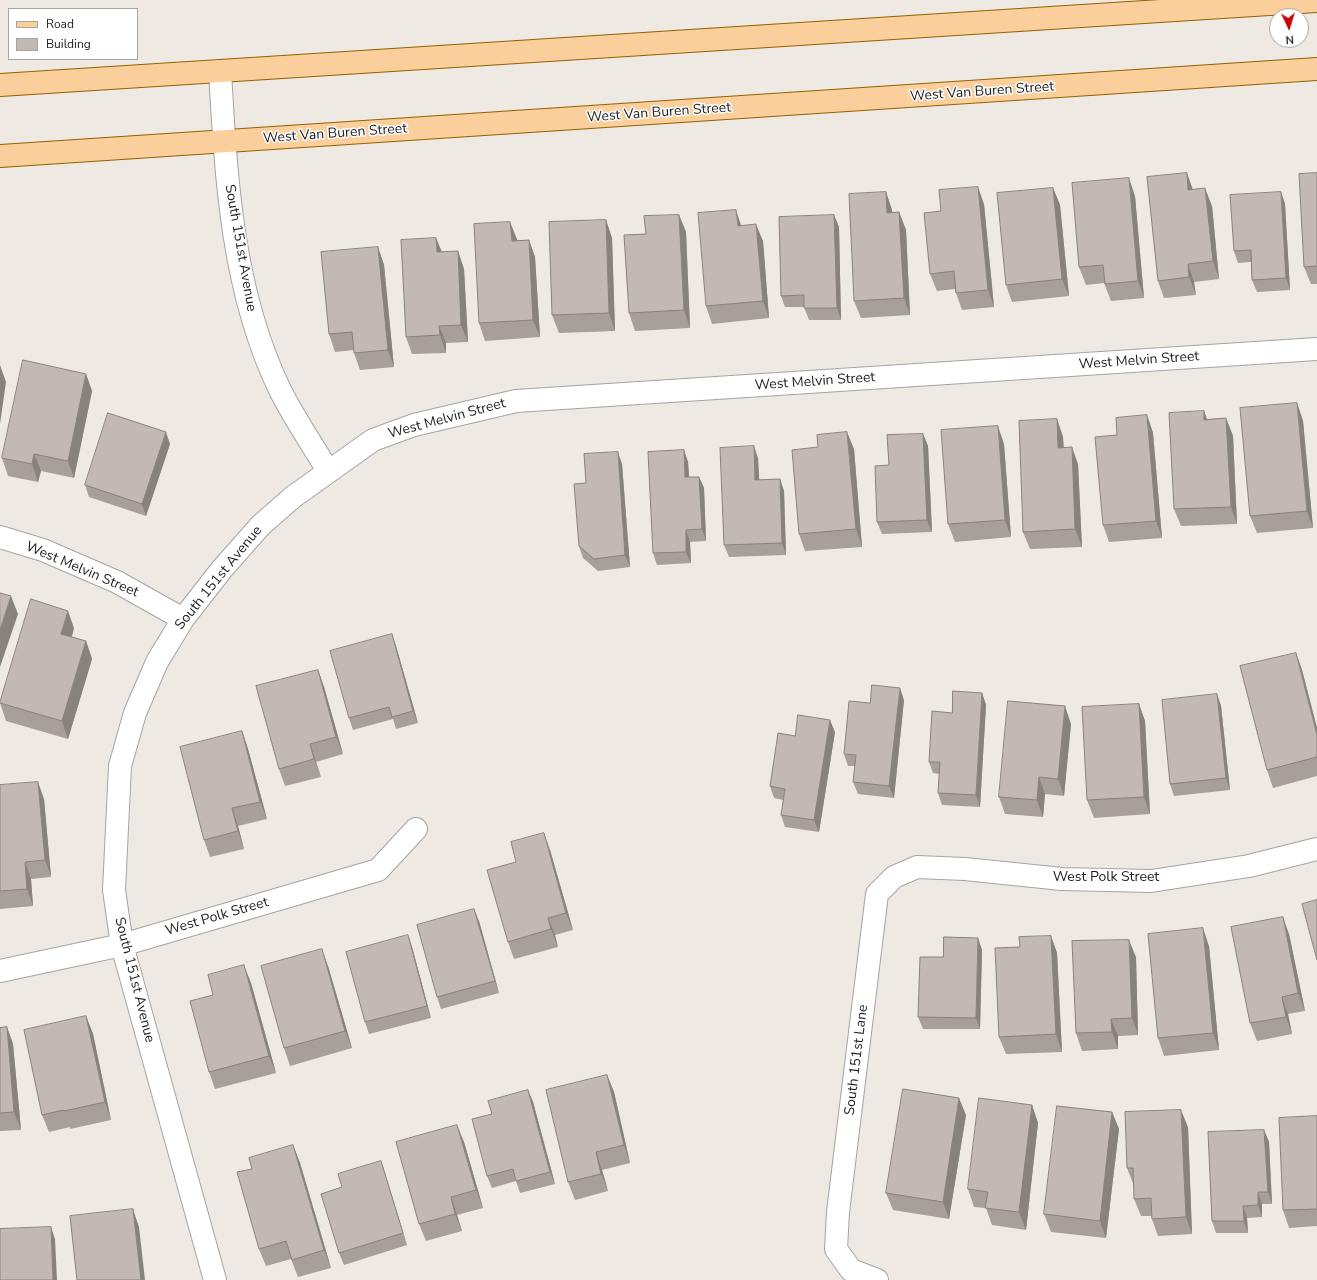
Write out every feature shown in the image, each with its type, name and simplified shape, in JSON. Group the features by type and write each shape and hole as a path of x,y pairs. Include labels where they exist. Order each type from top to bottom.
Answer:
{"main road":[{"path":"0,85 1317,1"},
{"name":"West Van Buren Street","path":"0,156 1317,69"}],"street":[{"name":"South 151st Avenue","path":"215,1280 122,945 114,890 120,766 135,713 154,670 184,619 222,569 261,525 293,497 328,471 280,390 255,326 240,266 228,192 220,71"},
{"name":"West Melvin Street","path":"328,471 373,440 414,425 516,401 1317,349"},
{"name":"West Melvin Street","path":"0,537 43,550 117,582 184,619"},
{"name":"West Polk Street","path":"0,971 122,945 378,870 416,829"},
{"name":"West Polk Street","path":"894,877 918,867 965,869 1062,879 1150,881 1248,866 1317,849"},
{"name":"South 151st Lane","path":"877,1280 851,1270 836,1249 839,1205 876,894 894,877"}],"building":[{"path":"1187,173 1188,190 1205,188 1213,261 1188,264 1189,277 1158,281 1147,177"},
{"path":"1317,173 1317,266 1304,267 1299,174"},
{"path":"1129,178 1138,281 1105,284 1103,265 1079,267 1072,183"},
{"path":"978,187 988,290 956,293 954,271 930,274 924,213 941,211 939,190"},
{"path":"1053,188 1062,279 1006,285 997,193"},
{"path":"886,192 887,213 899,212 904,298 854,301 849,194"},
{"path":"1281,192 1286,278 1252,280 1251,250 1234,251 1230,195"},
{"path":"736,210 738,226 756,224 763,301 706,306 698,213"},
{"path":"679,215 684,310 629,313 624,235 646,234 644,216"},
{"path":"834,215 837,308 804,308 804,295 781,296 779,217"},
{"path":"606,220 609,313 552,315 549,222"},
{"path":"510,222 512,241 529,240 533,320 479,323 474,224"},
{"path":"436,238 437,252 458,251 461,325 439,326 440,335 406,337 401,240"},
{"path":"378,247 388,350 354,353 352,332 329,334 321,252"},
{"path":"23,360 86,374 68,461 34,454 32,464 2,458"},
{"path":"1297,403 1307,511 1250,516 1240,408"},
{"path":"1204,411 1204,420 1226,418 1231,507 1174,509 1169,413"},
{"path":"108,413 166,432 142,504 85,485"},
{"path":"1147,415 1156,521 1103,525 1095,437 1117,435 1116,418"},
{"path":"1057,419 1058,448 1072,447 1075,529 1023,532 1019,421"},
{"path":"998,426 1005,520 948,524 941,430"},
{"path":"847,432 856,529 799,534 792,450 818,447 817,435"},
{"path":"923,434 927,520 877,522 875,466 889,465 887,435"},
{"path":"754,446 755,480 780,479 782,543 724,545 720,448"},
{"path":"684,450 685,477 699,477 702,529 686,530 686,552 653,553 648,452"},
{"path":"618,452 625,555 594,559 579,546 574,484 586,483 584,454"},
{"path":"0,593 11,596 0,630"},
{"path":"31,599 68,611 61,634 86,641 62,721 0,703"},
{"path":"392,634 413,711 392,717 389,707 349,718 330,651"},
{"path":"1296,653 1317,735 1317,757 1267,770 1240,666"},
{"path":"318,670 336,737 310,744 314,759 279,769 256,686"},
{"path":"872,685 900,688 889,786 853,782 856,755 844,754 849,701 870,703"},
{"path":"953,691 982,693 976,795 938,793 940,762 929,762 932,711 952,713"},
{"path":"1217,694 1226,778 1170,784 1162,700"},
{"path":"1008,701 1065,706 1058,779 1039,777 1037,800 999,797"},
{"path":"1139,704 1144,797 1087,800 1082,707"},
{"path":"798,715 830,720 814,820 781,815 785,789 770,786 778,733 795,736"},
{"path":"242,731 260,802 232,808 238,831 204,840 180,747"},
{"path":"38,782 45,860 25,862 27,889 0,891 0,785"},
{"path":"544,833 566,913 548,918 551,929 508,942 487,870 516,862 511,842"},
{"path":"1317,900 1317,960 1302,904"},
{"path":"474,909 495,981 437,997 417,925"},
{"path":"1283,917 1298,993 1282,997 1286,1017 1250,1023 1231,927"},
{"path":"1203,928 1213,1033 1158,1038 1148,934"},
{"path":"408,935 427,1006 365,1022 346,952"},
{"path":"1051,936 1056,1034 999,1037 995,948 1020,947 1019,937"},
{"path":"944,937 978,938 976,1018 918,1017 920,957 943,957"},
{"path":"1129,940 1132,1018 1111,1019 1112,1032 1076,1033 1072,941"},
{"path":"322,949 345,1031 284,1048 261,966"},
{"path":"244,965 269,1056 209,1072 190,1001 213,995 208,975"},
{"path":"86,1016 105,1102 42,1115 24,1030"},
{"path":"7,1027 14,1112 0,1113 0,1028"},
{"path":"607,1075 624,1145 596,1152 601,1174 568,1182 546,1090"},
{"path":"903,1089 959,1098 943,1202 886,1193"},
{"path":"528,1090 550,1172 516,1181 513,1169 487,1176 472,1119 492,1114 488,1101"},
{"path":"979,1098 1032,1105 1019,1212 985,1208 988,1192 968,1189"},
{"path":"1057,1106 1112,1112 1100,1221 1044,1214"},
{"path":"1181,1110 1186,1217 1152,1219 1151,1198 1134,1199 1133,1168 1127,1168 1125,1112"},
{"path":"1317,1116 1317,1209 1283,1210 1279,1118"},
{"path":"457,1125 476,1190 451,1197 455,1214 419,1224 396,1142"},
{"path":"1264,1130 1268,1192 1258,1192 1258,1205 1243,1206 1244,1221 1212,1221 1208,1132"},
{"path":"293,1145 324,1250 292,1260 286,1241 259,1249 237,1172 252,1169 249,1158"},
{"path":"381,1161 403,1233 339,1253 321,1194 342,1187 338,1174"},
{"path":"133,1209 141,1280 77,1280 70,1216"},
{"path":"51,1227 53,1280 0,1280 0,1229"}]}
